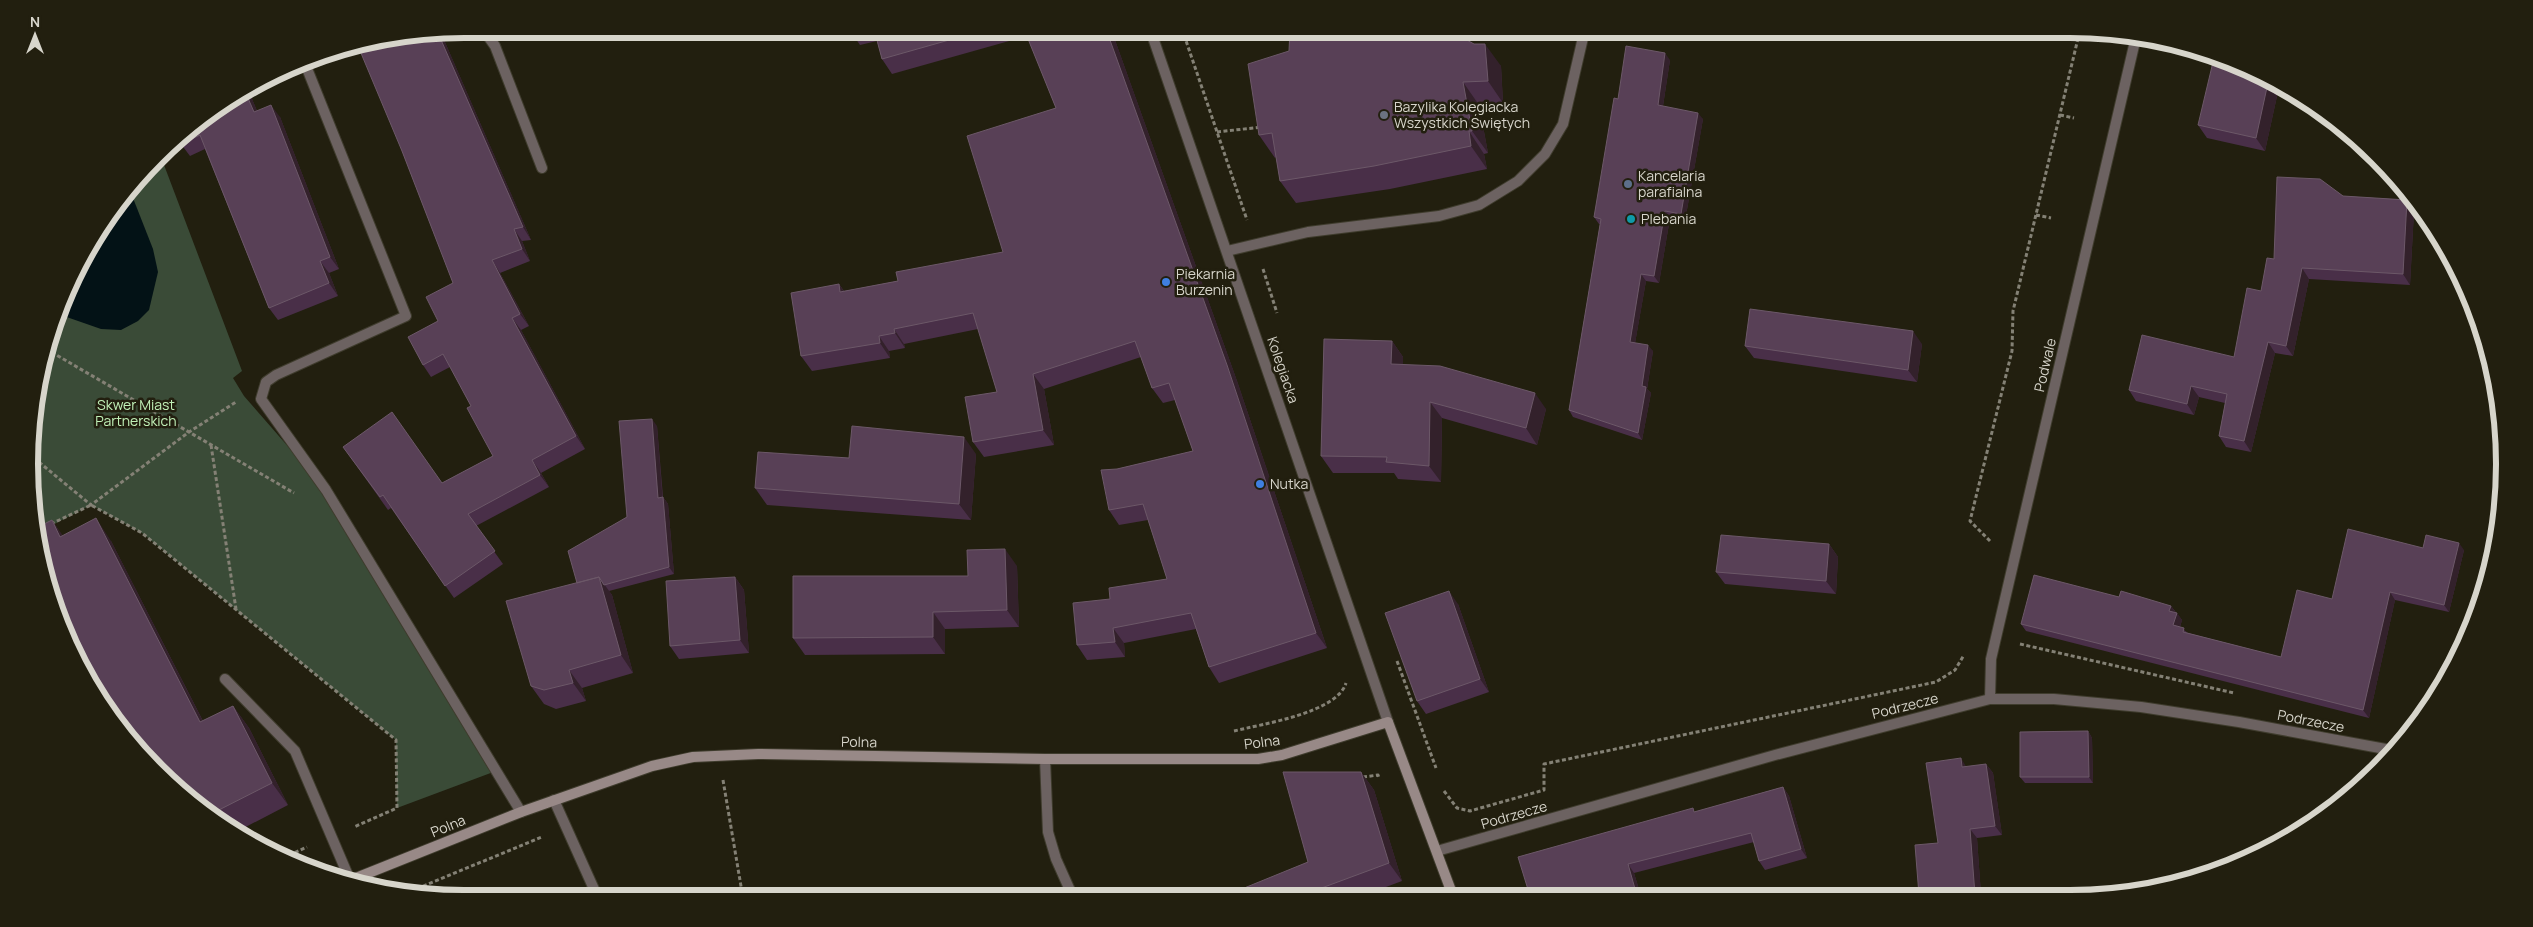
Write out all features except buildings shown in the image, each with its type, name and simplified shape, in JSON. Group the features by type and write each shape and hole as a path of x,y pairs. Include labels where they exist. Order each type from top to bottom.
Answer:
{"street":[{"path":"489,38 495,46 542,168"},
{"name":"Kolegiacka","path":"1153,38 1388,722"},
{"path":"1227,251 1308,232 1439,216 1479,205 1518,181 1545,154 1563,124 1583,38"},
{"name":"Podwale","path":"1990,700 1991,659 2135,43"},
{"path":"307,68 406,316 276,375 266,382 261,399 326,490 521,812"},
{"path":"225,679 296,751 332,836 345,873"},
{"name":"Podrzecze","path":"1436,852 1775,755 1990,700 2054,700 2141,707 2239,722 2385,749"},
{"path":"1388,722 1451,890"},
{"name":"Polna","path":"359,876 554,800 652,766 693,757 722,755 1045,759 1258,759 1282,755 1388,722"},
{"path":"1045,759 1048,832 1056,859 1070,890"},
{"path":"554,800 594,890"}],"path":[{"path":"1185,38 1280,321"},
{"path":"1989,549 1990,540 1970,521 2012,351 2013,311 2078,38"},
{"path":"2060,115 2074,118"},
{"path":"1217,132 1264,126"},
{"path":"2036,215 2051,218"},
{"path":"52,353 305,499 326,490"},
{"path":"44,527 91,505 189,432 266,382"},
{"path":"210,444 236,608"},
{"path":"38,461 91,505 142,533 396,740 397,808 332,836"},
{"path":"2018,639 2019,644 2242,695"},
{"path":"1441,784 1445,794 1457,808 1470,810 1544,790 1544,764 1936,682 1955,670 1968,649"},
{"path":"1395,656 1438,775"},
{"path":"1226,733 1326,705 1342,693 1346,679"},
{"path":"722,755 722,776 742,890"},
{"path":"1360,777 1378,776 1382,785"},
{"path":"419,887 566,827"}],"green space":[{"name":"Skwer Miast Partnerskich","path":"163,161 242,371 233,378 244,396 326,490 496,771 397,808 396,740 142,533 91,505 43,530 38,491 38,436 46,380 60,327 81,275 109,227 143,183"}],"shaded area":[{"path":"132,196 153,249 158,272 149,310 138,321 121,330 101,329 64,316 81,275 95,250 109,227"}],"place":[{"name":"Bazylika Kolegiacka Wszystkich Świętych","path":"1384,115"},
{"name":"Kancelaria parafialna","path":"1628,184"},
{"name":"Plebania","path":"1631,219"},
{"name":"Piekarnia Burzenin","path":"1166,282"},
{"name":"Nutka","path":"1260,484"}]}
